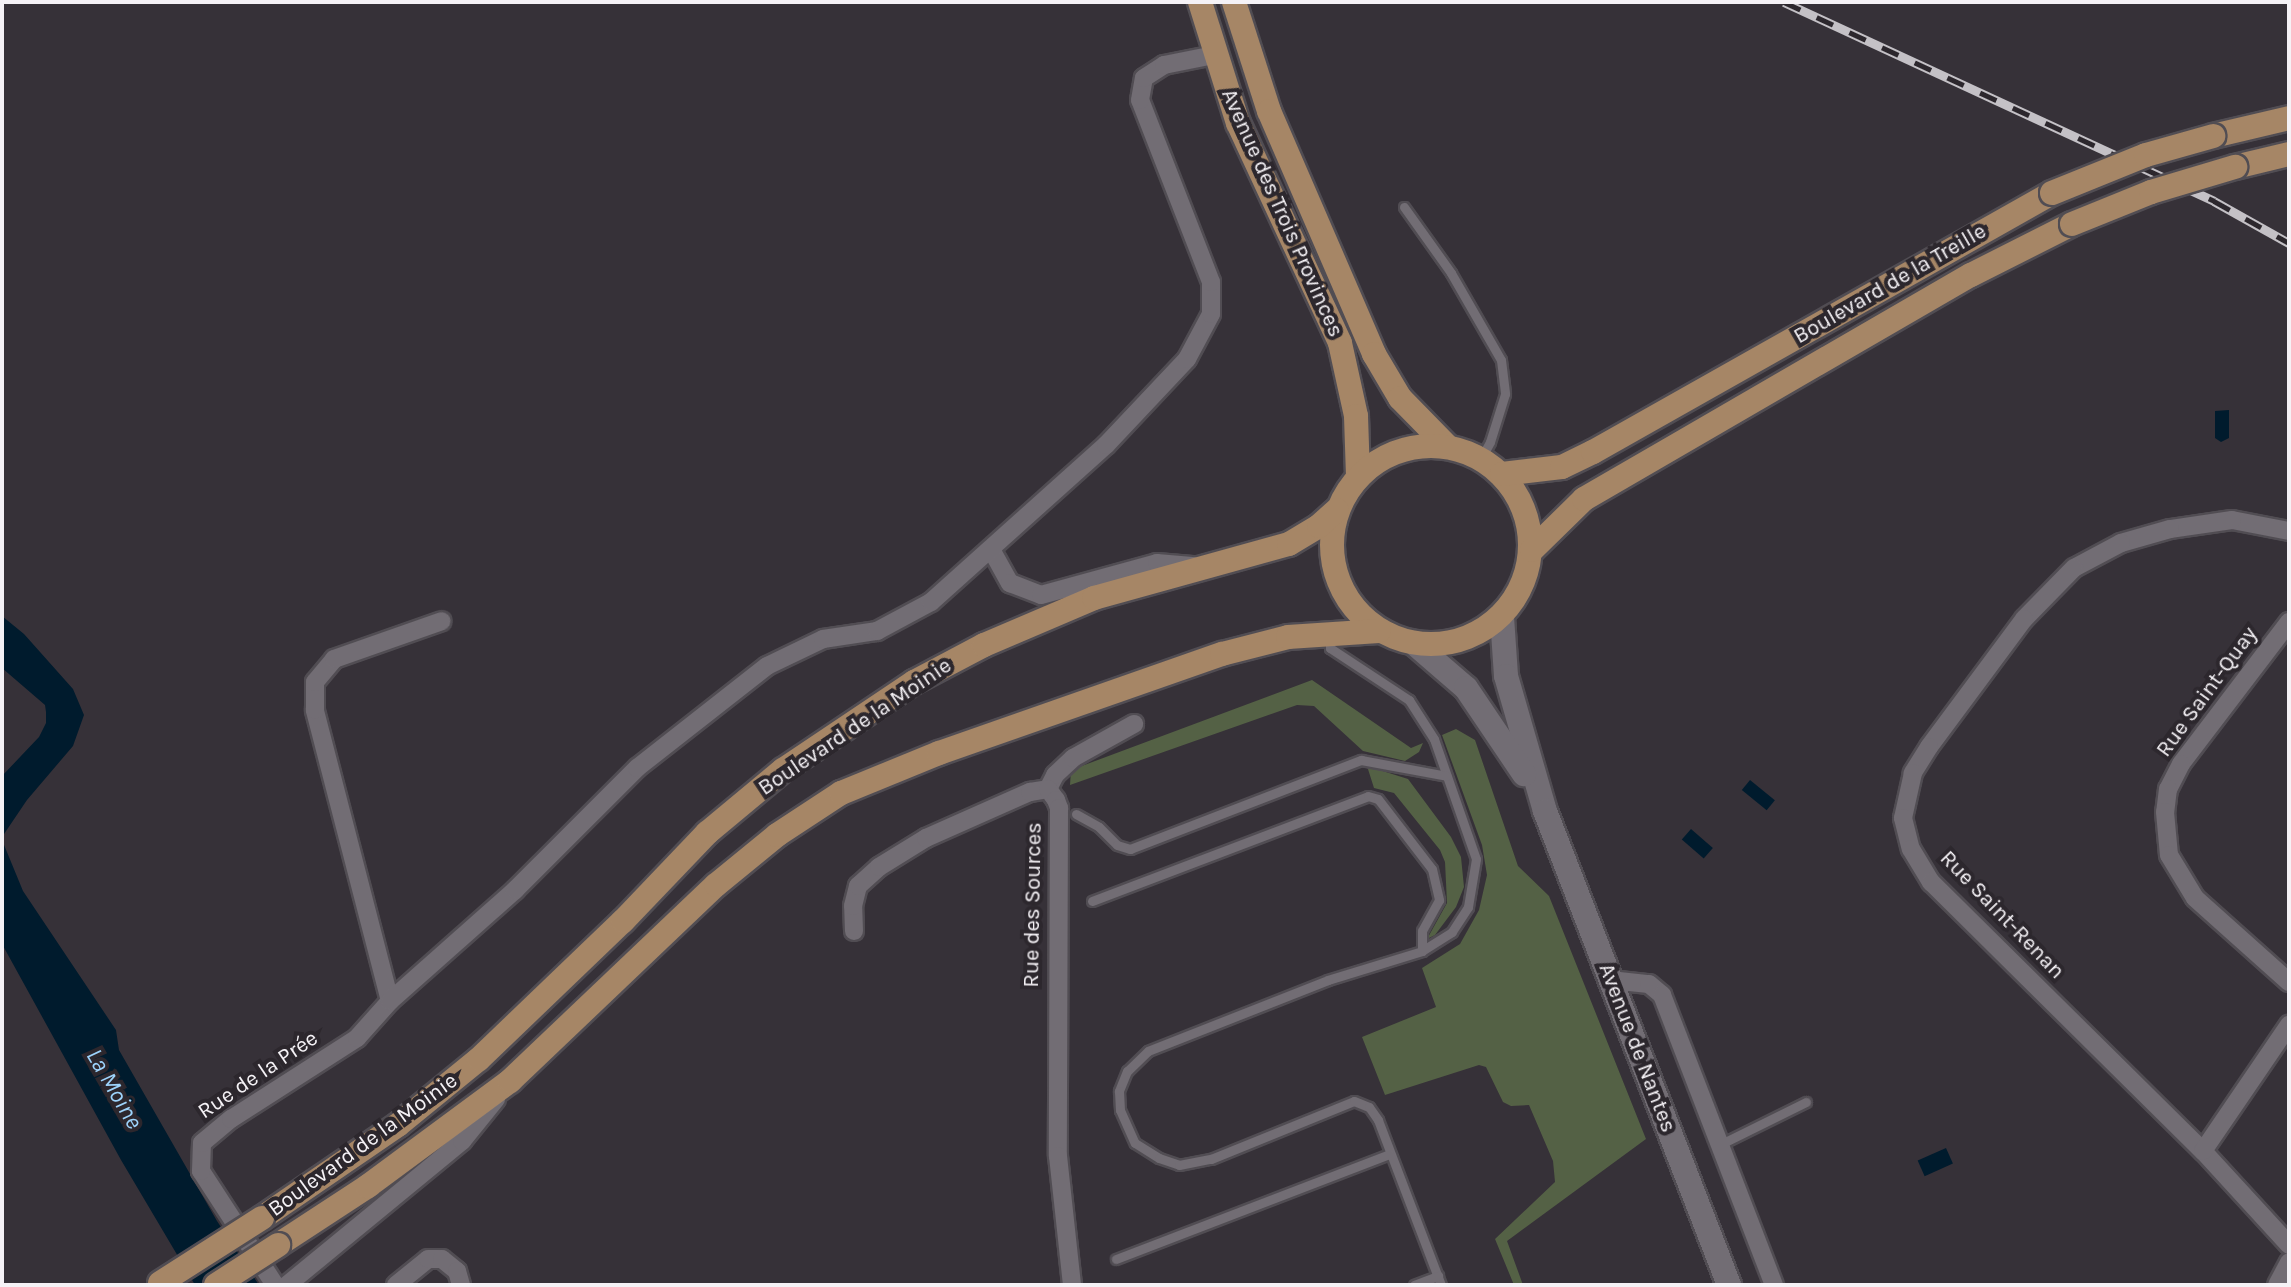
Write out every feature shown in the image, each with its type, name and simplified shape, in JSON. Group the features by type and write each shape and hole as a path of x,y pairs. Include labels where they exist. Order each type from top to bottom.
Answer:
{"main road":[{"name":"Avenue des Trois Provinces","path":"1200,2 1214,55 1238,123 1340,343 1356,416 1358,475"},
{"name":"Avenue des Trois Provinces","path":"1234,2 1269,111 1374,354 1400,398 1446,445"},
{"name":"Boulevard de la Treille","path":"1502,474 1562,467 1605,446 2052,193 2146,155 2289,118"},
{"name":"Boulevard de la Treille","path":"1532,550 1584,499 1958,283 2072,224 2151,192 2289,154"},
{"path":"1446,445 1481,458 1502,474 1525,509 1532,550 1525,576 1502,617 1479,632 1416,645 1379,631 1353,609 1336,578 1330,544 1337,510 1358,475 1384,458 1412,448 1446,445"},
{"name":"Boulevard de la Moinie","path":"158,1284 262,1218 398,1125 479,1059 623,921 707,833 783,770 914,682 984,645 1094,598 1289,544 1319,526 1337,510"},
{"name":"Avenue de Nantes","path":"1502,617 1506,676 1545,811 1729,1285"},
{"name":"Boulevard de la Moinie","path":"216,1285 368,1186 510,1081 716,885 777,835 841,793 939,753 1222,654 1288,637 1379,631"},
{"name":"Avenue de Nantes","path":"1416,645 1466,688 1503,738 1545,811"}],"street":[{"path":"442,621 334,659 315,682 315,710 390,1001 515,890 637,768 767,666 823,639 877,631 931,602 992,551 1106,445 1187,359 1211,314 1211,282 1140,100 1144,78 1164,65 1214,55"},
{"name":"Rue Saint-Renan","path":"2289,531 2232,520 2170,529 2121,543 2074,568 2024,619 1935,737 1913,773 1903,818 1911,849 1931,882 2203,1151 2289,1245"},
{"path":"992,551 1010,583 1041,595 1157,563 1203,566"},
{"name":"Rue Saint-Quay","path":"2289,622 2181,764 2168,789 2165,812 2169,855 2195,898 2289,982"},
{"path":"1048,789 1055,775 1073,758 1134,724"},
{"name":"Rue des Sources","path":"854,931 853,906 858,886 879,867 926,838 1030,792 1048,789 1059,808 1058,1156 1072,1285"},
{"path":"1610,980 1649,984 1662,995 1774,1285"},
{"name":"Rue de la Prée","path":"275,1285 201,1171 202,1143 231,1119 357,1038 390,1001"},
{"path":"2203,1151 2289,1025"},
{"path":"293,1279 462,1141 510,1081"},
{"path":"396,1285 428,1259 442,1259 457,1271 461,1285"},
{"path":"2277,1285 2289,1262"}],"lane":[{"path":"1404,207 1451,273 1501,360 1506,379 1505,394 1490,442 1481,458"},
{"path":"1330,632 1330,648 1409,700 1434,739 1476,859 1475,881 1468,907 1452,932 1422,951 1328,980 1148,1051 1127,1071 1119,1091 1122,1120 1135,1143 1159,1158 1179,1165 1211,1159 1354,1101 1369,1107 1439,1281 1414,1285"},
{"path":"1076,814 1099,827 1117,845 1130,849 1361,760 1447,776"},
{"path":"1092,901 1368,796 1378,799 1432,869 1439,900 1422,931 1422,951"},
{"path":"1719,1145 1806,1102"},
{"path":"1116,1259 1390,1154"}],"green space":[{"path":"1312,680 1411,748 1423,743 1419,752 1405,761 1363,751 1314,706 1297,705 1070,785 1071,770"},
{"path":"1456,729 1475,740 1518,866 1549,896 1646,1139 1507,1241 1523,1285 1514,1285 1495,1239 1555,1182 1553,1161 1529,1105 1511,1106 1503,1102 1486,1067 1479,1065 1385,1095 1362,1037 1436,1007 1422,968 1460,944 1479,910 1487,875 1482,845 1442,735"},
{"path":"1367,766 1408,779 1451,837 1461,857 1464,887 1456,907 1435,935 1427,939 1447,903 1445,862 1440,850 1394,793 1374,788"}],"water":[{"path":"2229,410 2229,438 2221,442 2215,438 2215,411"},
{"path":"2,616 24,634 73,689 84,715 73,746 27,800 2,837 2,776 39,737 46,723 46,712 45,705 2,668"},
{"path":"1750,780 1775,800 1767,810 1742,790"},
{"path":"1691,829 1713,848 1704,859 1682,840"},
{"name":"La Moine","path":"2,840 23,891 116,1030 119,1050 217,1221 259,1285 195,1285 121,1160 2,944"},
{"path":"1946,1148 1953,1164 1925,1176 1918,1161"}],"railway":[{"path":"1784,2 2214,201 2289,243"}]}
